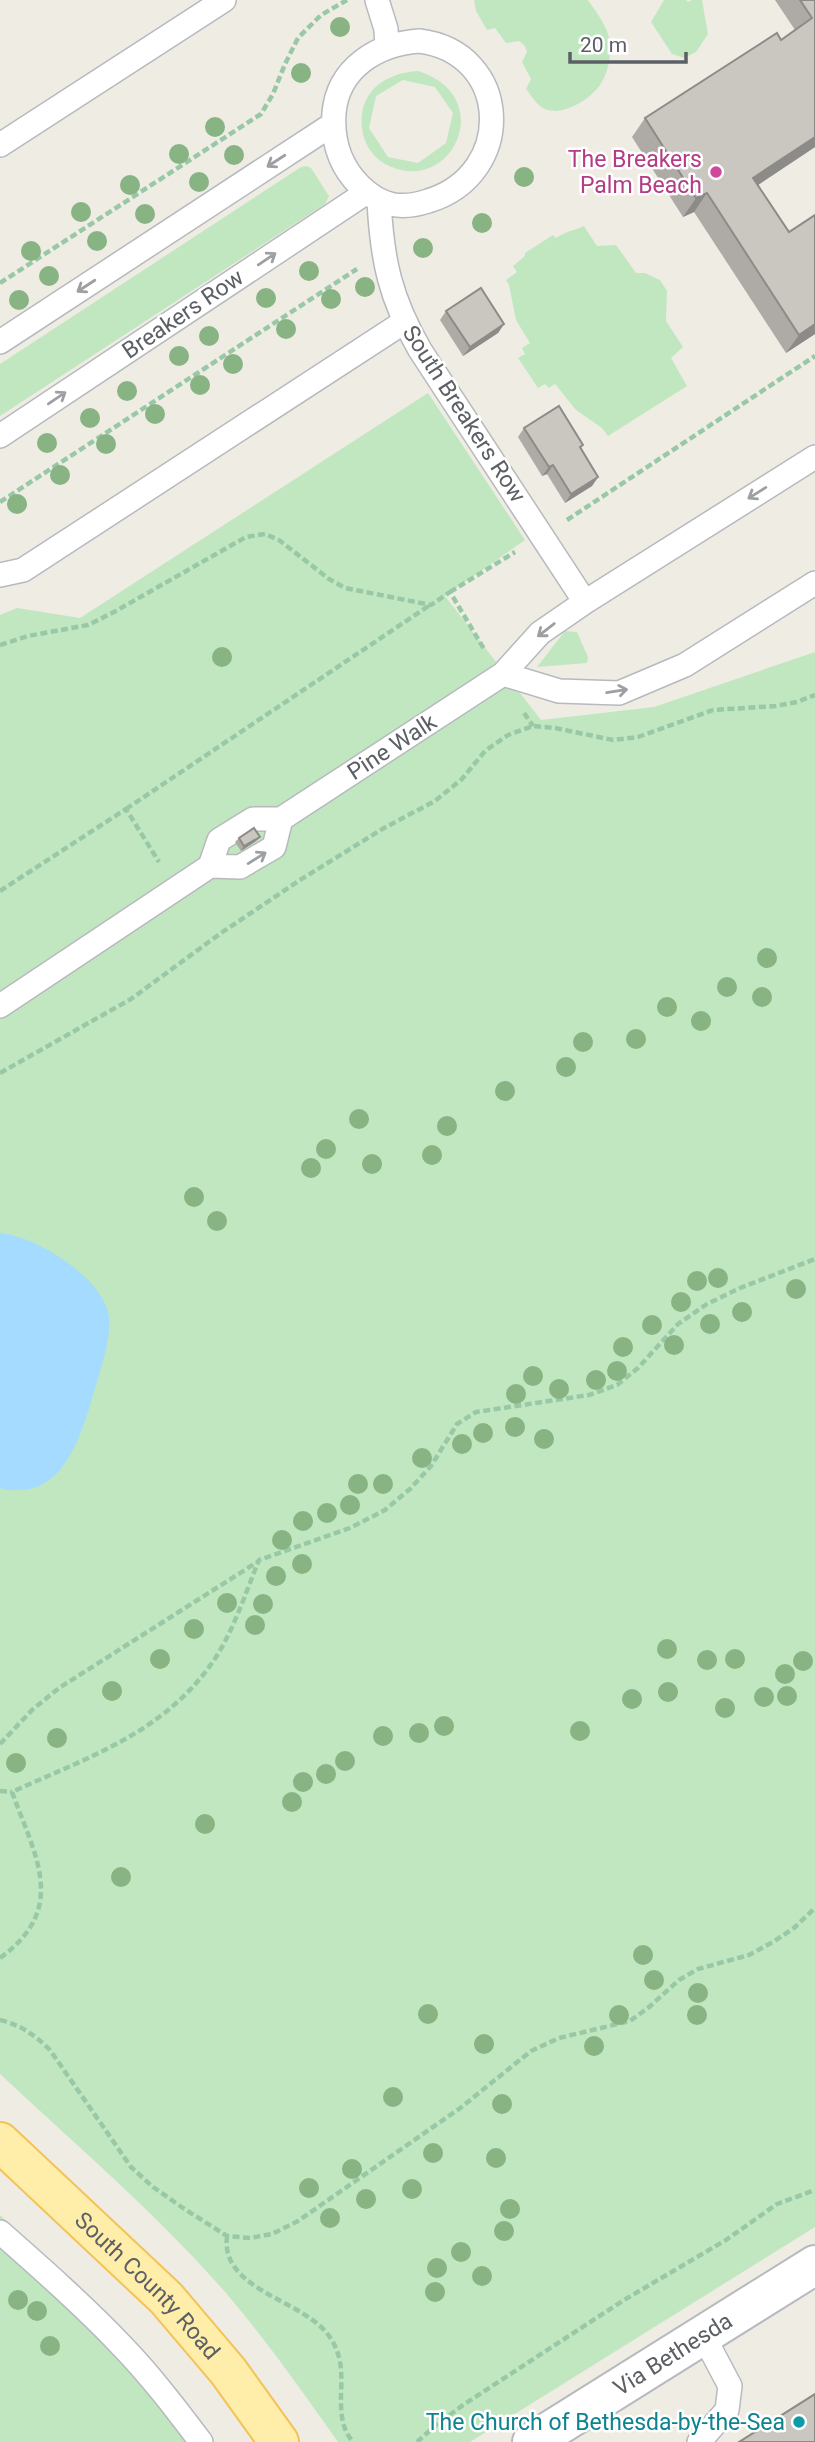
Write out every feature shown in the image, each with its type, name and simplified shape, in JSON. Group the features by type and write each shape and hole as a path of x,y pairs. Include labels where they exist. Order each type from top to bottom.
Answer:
{"main road":[{"name":"South County Road","path":"0,2142 166,2298 228,2371 279,2442"}],"street":[{"name":"Via Bethesda","path":"531,2442 815,2265"}],"lane":[{"path":"0,145 224,0"},
{"path":"377,0 386,29 387,47"},
{"path":"419,41 436,43 453,52 476,72 488,97 491,126 489,141 476,169 466,181 452,190 437,198 407,206 393,206 373,197 348,171 335,142 333,124 337,94 343,82 361,62 387,47 419,41"},
{"path":"0,342 333,124"},
{"name":"South Breakers Row","path":"373,197 392,291 404,322 585,602"},
{"name":"Breakers Row","path":"0,436 373,197"},
{"path":"0,575 23,570 404,322"},
{"name":"Pine Walk","path":"281,819 501,675 540,633 585,602 815,457"},
{"path":"501,675 559,691 619,693 685,666 815,583"},
{"path":"0,1006 210,866 219,840 253,819 281,819 274,847 240,867 210,866"},
{"path":"0,2232 122,2346 163,2392 201,2442"},
{"path":"699,2442 727,2410 730,2386 703,2335"}],"path":[{"path":"0,283 261,114 274,94 298,38 321,16 348,0"},
{"path":"0,502 384,251"},
{"path":"0,891 450,592 542,536 815,356"},
{"path":"0,645 28,636 88,625 246,537 265,534 279,540 329,579 345,588 431,605"},
{"path":"450,592 533,726"},
{"path":"0,1073 131,999 221,933 300,880 384,828 435,801 462,779 485,751 508,735 533,726 613,740 638,737 713,710 776,706 815,695"},
{"path":"125,809 177,889"},
{"path":"0,1744 32,1710 59,1688 259,1560 350,1528 386,1510 410,1489 430,1466 457,1424 476,1412 589,1395 617,1385 638,1368 678,1325 707,1304 815,1259"},
{"path":"0,1791 12,1792 137,1733 166,1713 192,1688 213,1661 259,1560"},
{"path":"0,1958 18,1945 31,1928 40,1908 42,1885 37,1861 12,1792"},
{"path":"0,2020 16,2024 35,2035 50,2049 131,2167 153,2187 228,2236 250,2238 272,2234 298,2221 459,2109 531,2051 559,2038 629,2021 679,1980 698,1969 749,1955 774,1942 815,1908"},
{"path":"418,2442 436,2424 466,2403 624,2300 726,2240 777,2204 815,2190"},
{"path":"228,2236 226,2246 236,2272 313,2319 336,2346 342,2363 342,2420 353,2442"}],"green space":[{"path":"474,0 588,0 608,33 610,44 608,68 600,85 581,102 564,110 547,110 540,106 526,89 531,79 522,62 527,52 525,46 519,41 506,43 495,28 487,30 476,11"},
{"path":"664,0 702,0 708,34 696,52 684,58 672,54 651,22"},
{"path":"418,71 442,83 456,100 461,120 457,139 447,155 432,167 412,171 389,166 376,157 364,139 362,120 367,97 374,89 393,76","holes":["403,80 435,87 453,113 446,143 418,163 388,157 369,128 376,96"]},
{"path":"306,166 311,168 329,196 325,204 0,416 0,364"},
{"path":"584,226 597,246 616,245 636,273 645,273 660,280 667,291 666,321 683,347 671,358 687,386 608,436 602,428 576,410 555,384 549,388 545,384 538,388 518,358 525,354 522,348 530,343 516,320 506,280 517,272 513,266 525,253 553,235 556,238"},
{"path":"428,393 525,540 445,596 541,720 654,707 815,652 815,2227 470,2442 338,2442 255,2329 200,2264 116,2180 0,2074 0,615 17,608 80,618"},
{"path":"565,631 577,632 588,657 587,663 537,667"},
{"path":"0,2215 112,2324 165,2382 214,2442 0,2442"}],"water":[{"path":"0,1233 32,1242 82,1274 104,1302 109,1317 109,1334 103,1360 86,1417 72,1451 63,1466 51,1478 38,1487 21,1490 0,1488"}],"building":[{"name":"The Breakers Palm Beach","path":"800,0 815,0 815,137 753,178 789,232 815,215 815,324 799,335 707,193 696,198 645,118 777,33 781,40 812,18"},
{"path":"481,288 504,324 470,347 446,311"},
{"path":"559,406 583,445 580,447 598,477 571,494 553,465 549,467 524,428"},
{"path":"254,828 260,837 244,846 239,838"},
{"name":"The Church of Bethesda-by-the-Sea","path":"815,2394 815,2442 739,2442"}],"place":[{"name":"The Breakers Palm Beach","path":"716,172"},
{"name":"The Church of Bethesda-by-the-Sea","path":"799,2422"}]}
